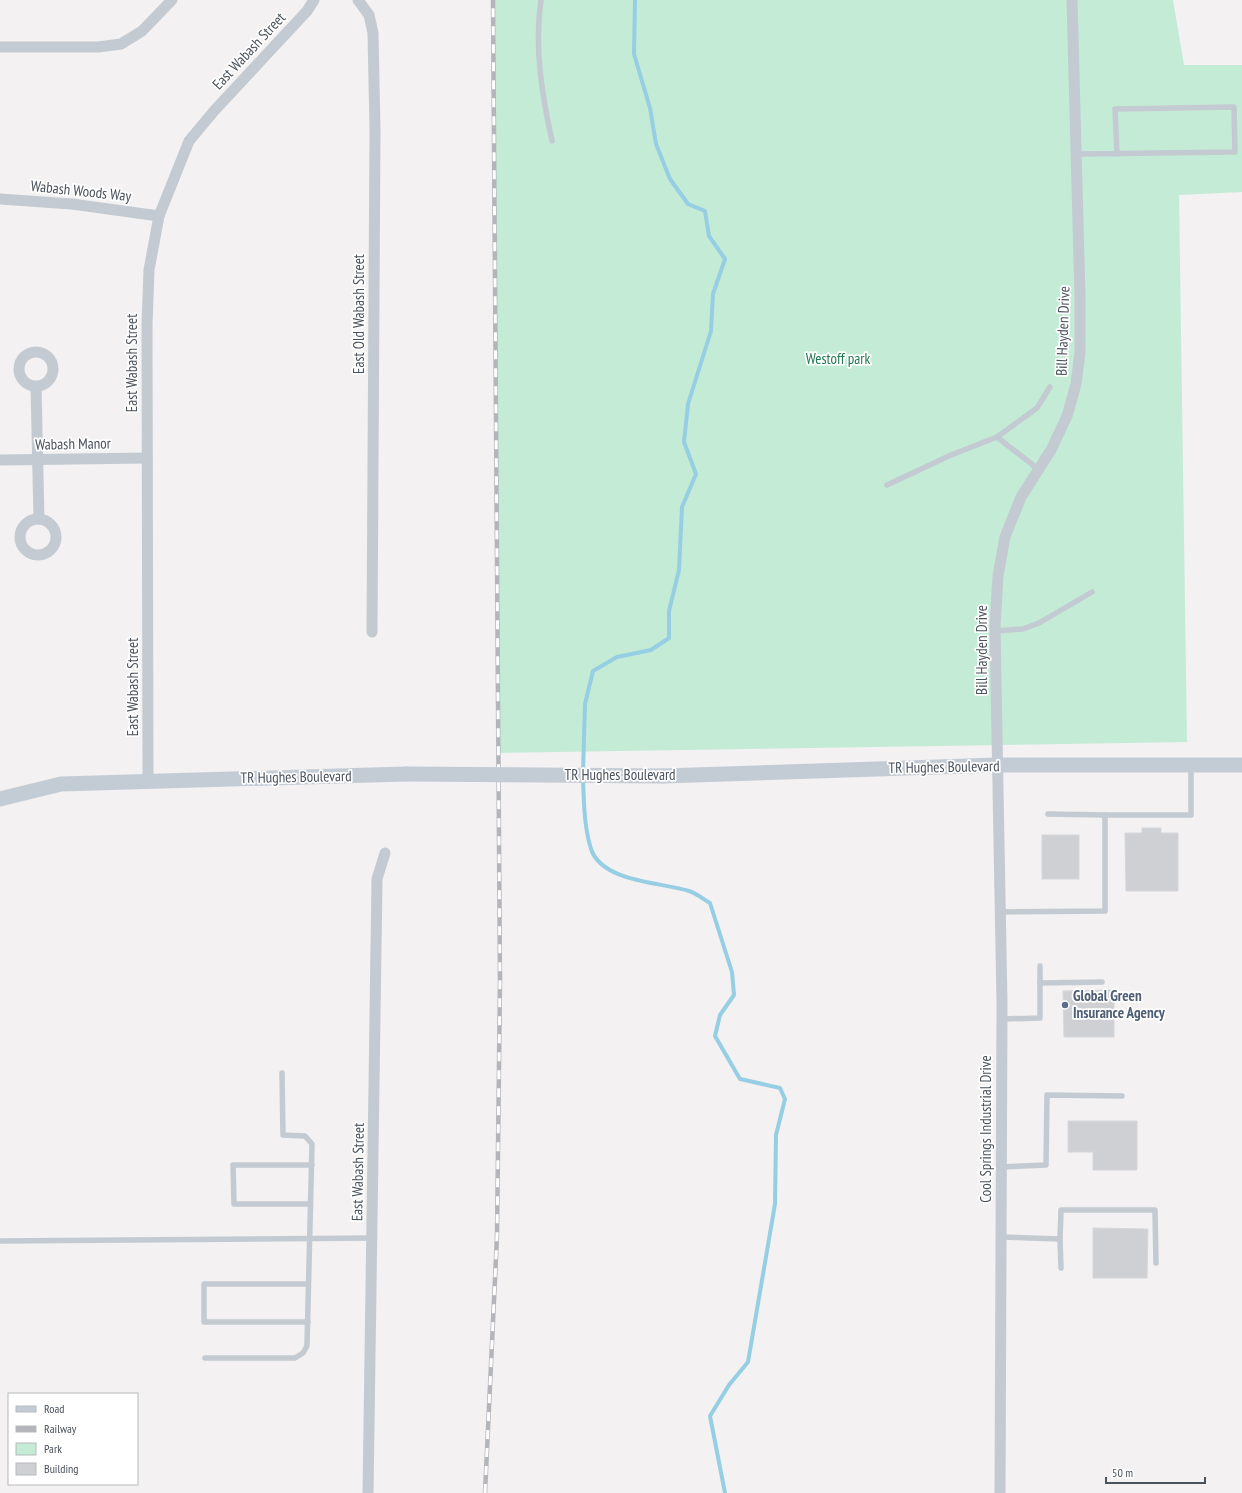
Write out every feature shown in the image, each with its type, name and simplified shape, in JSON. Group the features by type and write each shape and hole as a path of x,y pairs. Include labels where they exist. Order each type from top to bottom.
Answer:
{"main road":[{"name":"TR Hughes Boulevard","path":"0,799 60,784 148,781 406,774 663,776 998,765 1242,765"}],"street":[{"path":"0,47 98,47 121,44 142,31 172,0"},
{"name":"East Wabash Street","path":"148,781 147,458 149,270 159,216 189,141 214,111 307,11 314,0"},
{"name":"East Old Wabash Street","path":"358,0 369,14 373,40 375,138 372,632"},
{"name":"Bill Hayden Drive","path":"998,765 995,631 998,576 1005,537 1021,497 1051,450 1067,416 1076,384 1080,345 1078,154 1072,0"},
{"name":"Wabash Woods Way","path":"0,199 72,204 159,216"},
{"path":"36,387 39,519"},
{"name":"Wabash Manor","path":"0,460 147,458"},
{"name":"Cool Springs Industrial Drive","path":"998,765 1002,1019 1000,1493"},
{"name":"East Wabash Street","path":"368,1493 377,879 385,853"}],"lane":[{"path":"541,0 538,38 542,94 552,141"},
{"path":"1078,154 1117,154 1234,152 1234,107 1115,109 1117,154"},
{"path":"887,485 951,455 997,437 1038,408 1050,387"},
{"path":"997,437 1038,469"},
{"path":"995,631 1023,629 1040,623 1092,592"},
{"path":"1048,814 1191,815 1191,765"},
{"path":"1000,912 1105,911 1105,815"},
{"path":"1002,1019 1040,1018 1040,966"},
{"path":"1040,982 1102,982"},
{"path":"205,1358 294,1358 303,1353 307,1346 312,1144 305,1136 283,1135 282,1073"},
{"path":"1001,1167 1046,1165 1047,1095 1122,1096"},
{"path":"310,1204 234,1204 233,1165 312,1165"},
{"path":"1061,1268 1061,1210 1155,1210 1156,1264"},
{"path":"1001,1237 1060,1239"},
{"path":"0,1241 372,1238"},
{"path":"308,1284 204,1284 204,1322 308,1322"}],"green space":[{"name":"Westoff park","path":"491,0 1173,0 1184,65 1242,65 1242,192 1179,195 1187,742 498,753"}],"building":[{"path":"1142,828 1161,828 1161,833 1178,833 1178,891 1126,891 1125,833 1142,833"},
{"path":"1042,835 1079,835 1079,879 1042,879"},
{"path":"1114,990 1114,1037 1064,1037 1063,991"},
{"path":"1068,1121 1137,1121 1137,1170 1093,1170 1093,1152 1068,1152"},
{"path":"1093,1228 1148,1229 1147,1278 1093,1278"}],"waterway":[{"path":"583,772 585,704 593,671 617,657 651,650 669,638 669,611 679,570 682,507 696,474 684,442 688,404 711,331 713,294 725,259 709,236 705,211 688,204 670,179 656,144 650,108 634,54 635,0"},
{"path":"583,779 587,832 591,849 597,860 607,868 619,874 633,879 689,891 710,903 732,972 734,995 720,1015 715,1036 740,1079 780,1088 785,1099 776,1135 775,1204 748,1362 729,1385 710,1416 725,1493"}],"railway":[{"path":"485,1493 497,1236 500,980 493,0"}],"place":[{"name":"Global Green Insurance Agency","path":"1065,1005"}]}
